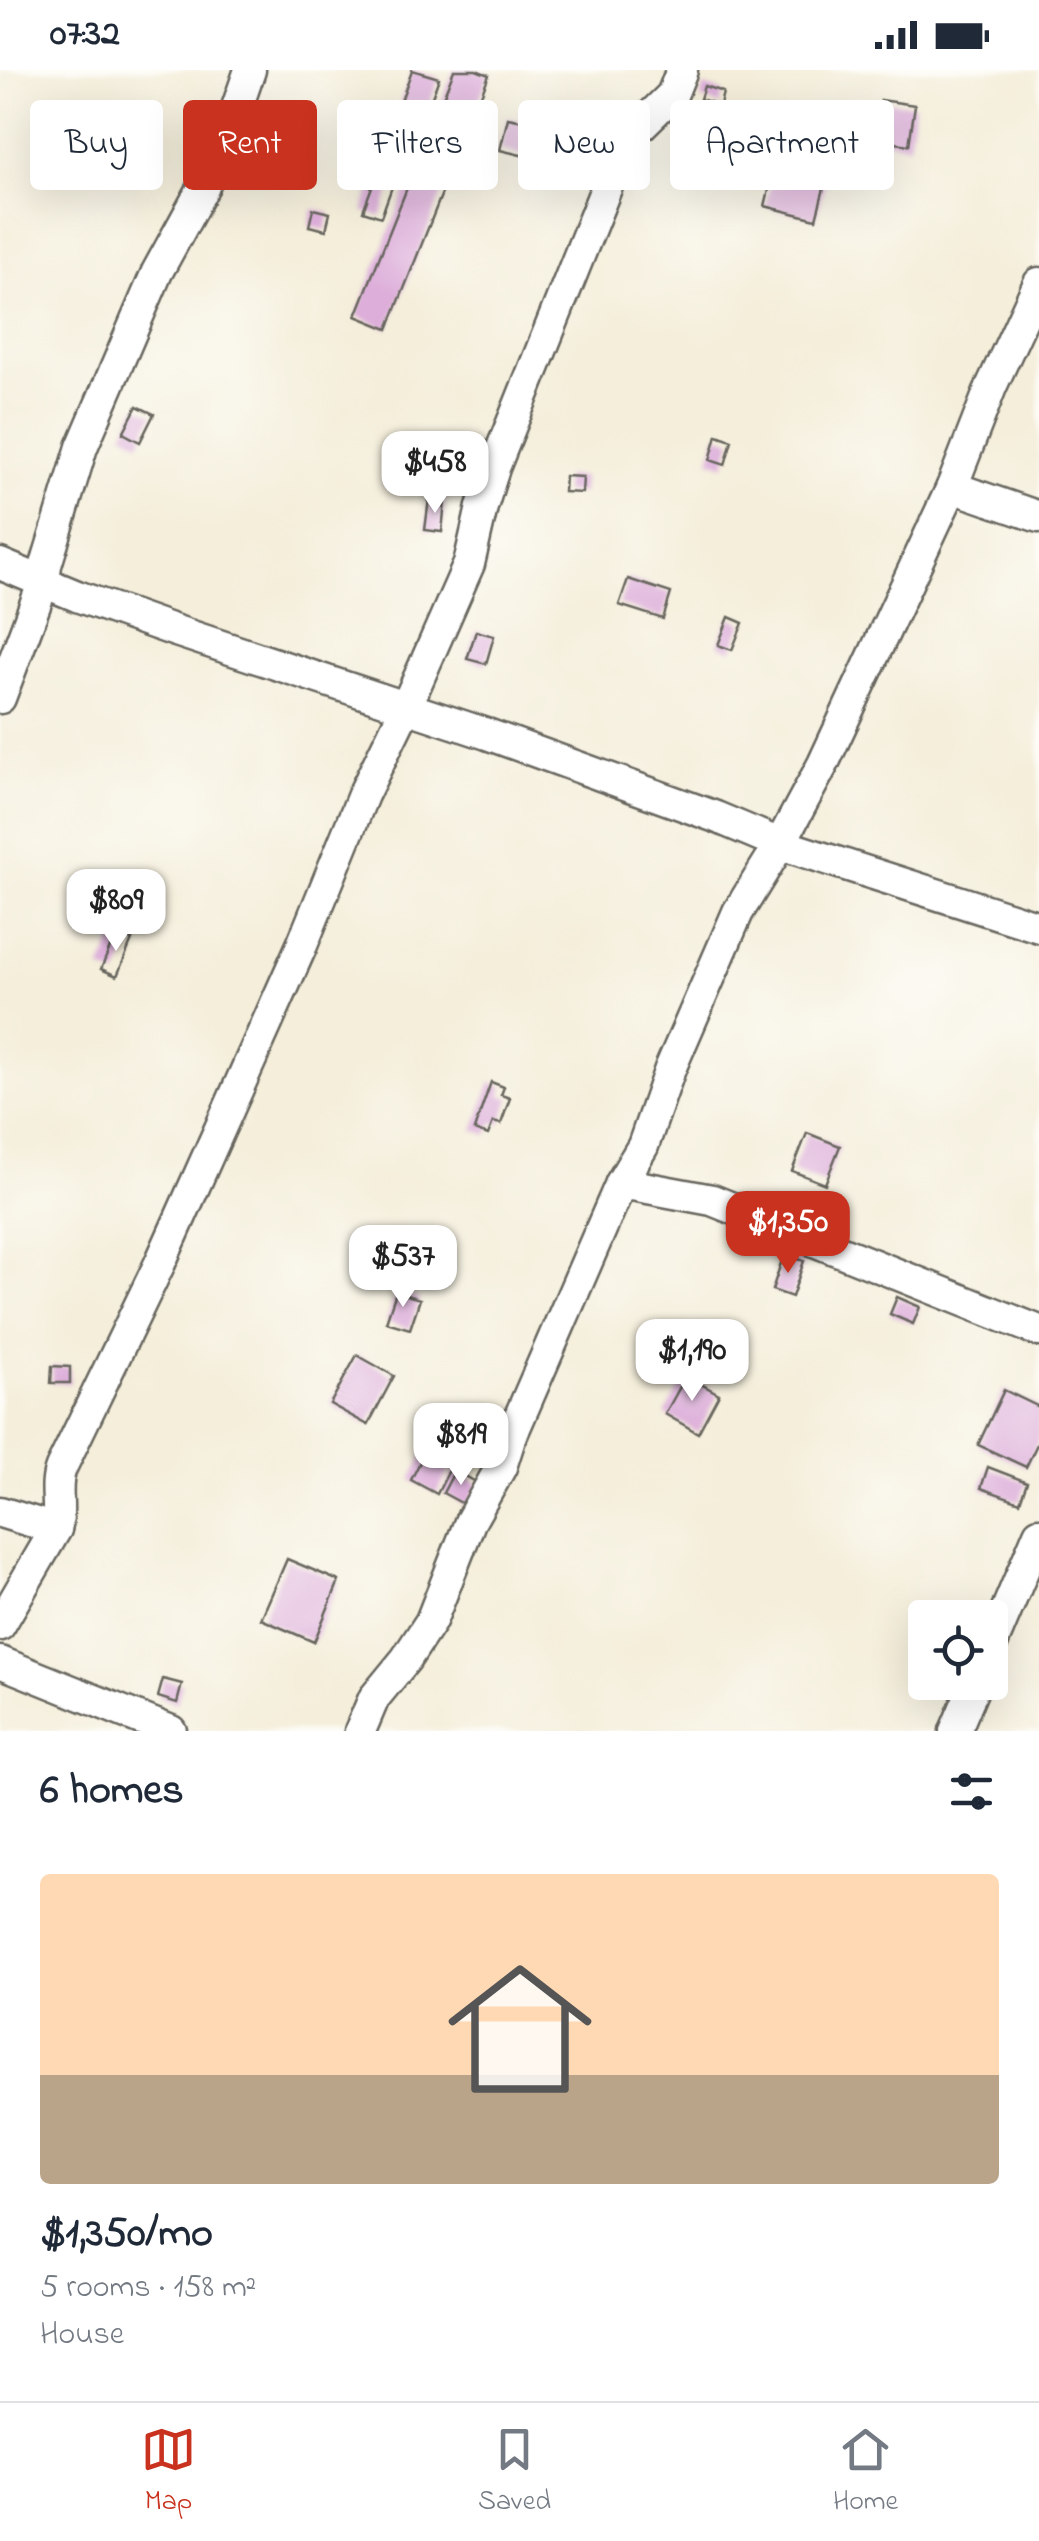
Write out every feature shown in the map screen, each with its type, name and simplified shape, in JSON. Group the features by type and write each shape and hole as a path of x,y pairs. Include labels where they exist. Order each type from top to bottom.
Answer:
{"street":[{"path":"0,698 44,581 82,447 157,272 202,190 230,128 250,70"},
{"path":"0,1625 56,1529 56,1480 60,1468 160,1262 302,944 362,795 469,564 494,468 625,141 672,95 682,70"},
{"path":"360,1731 374,1698 430,1621 470,1522 501,1466 622,1183 643,1146 670,1069 738,912 822,764 952,487 991,387 1039,283"},
{"path":"952,487 1039,517"},
{"path":"0,564 77,596 406,706 780,844 1039,927"},
{"path":"622,1183 712,1200 1039,1331"},
{"path":"0,1512 56,1529"},
{"path":"1008,1607 1039,1533"},
{"path":"0,1662 171,1731"},
{"path":"954,1731 968,1700"}],"building":[{"path":"412,70 439,78 431,100 401,100"},
{"path":"454,70 476,70 489,75 479,100 442,100"},
{"path":"704,86 723,92 721,100 700,99"},
{"path":"894,102 915,105 909,145 894,143"},
{"path":"508,118 518,120 518,154 500,150"},
{"path":"371,190 391,190 381,217 363,211"},
{"path":"406,190 443,190 388,329 356,316"},
{"path":"769,190 824,190 816,219 765,206"},
{"path":"313,209 330,213 326,230 309,226"},
{"path":"137,406 154,414 140,442 123,433"},
{"path":"717,435 732,440 725,465 710,460"},
{"path":"565,476 583,477 582,493 564,492"},
{"path":"429,499 445,501 442,532 425,530"},
{"path":"628,579 671,593 663,619 619,605"},
{"path":"729,617 743,623 732,650 718,645"},
{"path":"476,631 494,636 486,664 467,659"},
{"path":"116,933 132,940 117,976 101,969"},
{"path":"491,1082 504,1087 501,1095 510,1098 501,1124 493,1122 488,1135 474,1130"},
{"path":"807,1133 840,1146 825,1184 792,1171"},
{"path":"784,1254 804,1261 792,1297 772,1290"},
{"path":"396,1292 420,1299 410,1329 386,1322"},
{"path":"897,1297 920,1307 913,1324 890,1314"},
{"path":"357,1355 394,1376 368,1425 330,1404"},
{"path":"52,1366 70,1367 70,1383 51,1383"},
{"path":"686,1376 719,1394 698,1433 665,1414"},
{"path":"1004,1390 1039,1407 1039,1440 1026,1467 978,1445"},
{"path":"424,1454 450,1468 437,1494 411,1480"},
{"path":"988,1467 1027,1482 1020,1502 981,1488"},
{"path":"455,1470 479,1484 467,1506 443,1493"},
{"path":"287,1559 339,1581 314,1642 261,1619"},
{"path":"163,1679 182,1684 177,1703 158,1697"}]}
